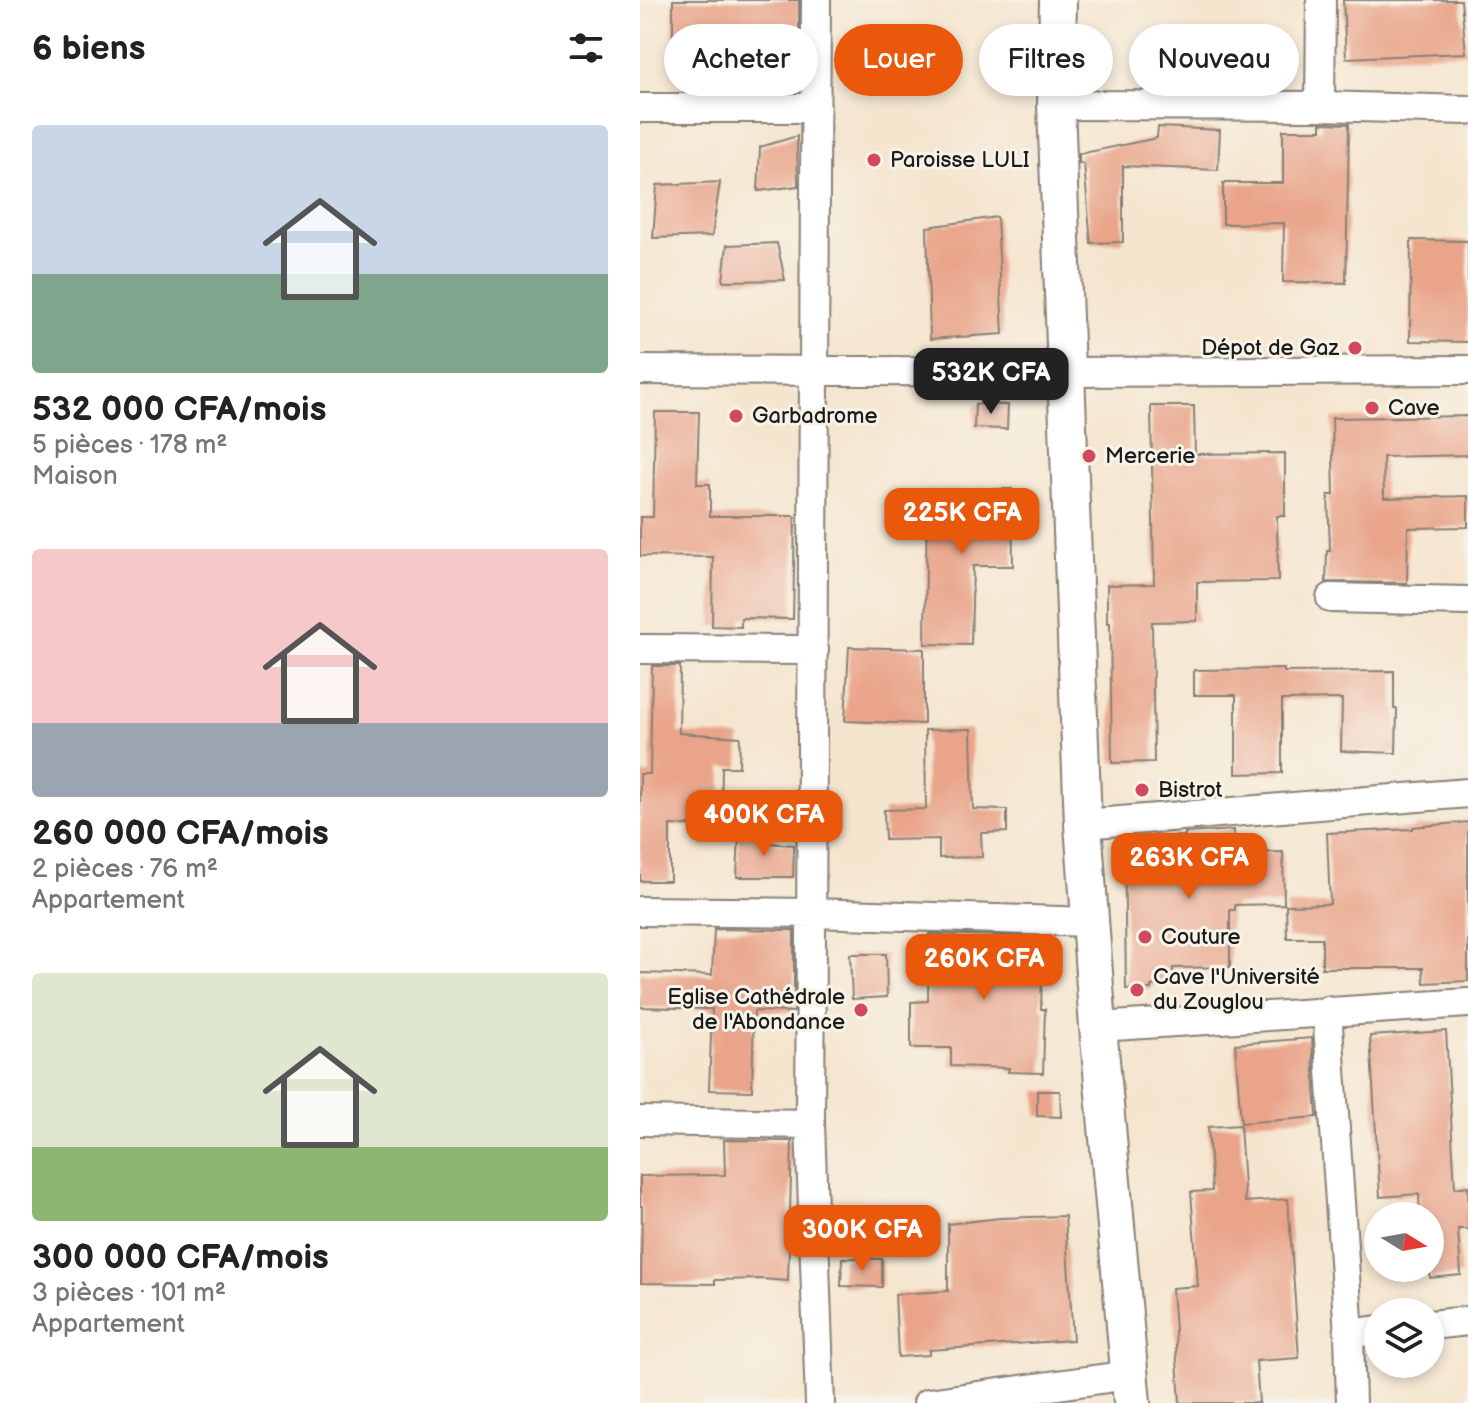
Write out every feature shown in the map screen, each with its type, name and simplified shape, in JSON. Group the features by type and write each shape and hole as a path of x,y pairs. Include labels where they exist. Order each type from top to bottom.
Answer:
{"street":[{"path":"816,0 810,1124 820,1403"},
{"path":"928,1403 1131,1389 1083,824 1056,105 1058,0"},
{"path":"1320,106 1321,0"},
{"path":"1056,105 1468,110"},
{"path":"640,108 816,108"},
{"path":"640,370 1468,370"},
{"path":"1331,598 1468,601"},
{"path":"640,649 814,650"},
{"path":"1083,824 1468,793"},
{"path":"640,911 1090,922"},
{"path":"1098,1027 1468,1003"},
{"path":"1327,1011 1351,1403"},
{"path":"640,1121 810,1124"},
{"path":"1444,1324 1468,1321"},
{"path":"1349,1334 1364,1332"}],"building":[{"path":"673,0 799,0 799,24 673,24"},
{"path":"1343,0 1461,0 1466,53 1346,58"},
{"path":"1321,123 1349,124 1346,283 1283,282 1284,223 1223,224 1223,183 1283,183 1283,130 1321,130"},
{"path":"1158,127 1220,130 1218,170 1123,166 1123,242 1091,243 1084,164 1079,163 1079,154 1157,138"},
{"path":"797,136 798,186 758,191 760,147"},
{"path":"720,182 712,236 653,238 657,185"},
{"path":"997,217 1003,334 930,339 927,227"},
{"path":"1411,240 1468,241 1468,342 1410,341"},
{"path":"777,243 785,280 723,281 727,245"},
{"path":"975,404 1008,405 1007,429 974,428"},
{"path":"1151,406 1194,406 1195,454 1285,453 1285,516 1277,516 1278,581 1197,582 1197,621 1152,622 1154,762 1112,763 1107,585 1154,584"},
{"path":"655,412 699,412 697,484 710,484 710,516 795,516 793,619 741,618 741,627 712,626 713,557 640,556 640,517 653,517"},
{"path":"1468,416 1468,455 1383,457 1384,498 1468,496 1468,527 1408,528 1407,583 1326,582 1327,551 1330,551 1328,495 1334,495 1332,418"},
{"path":"979,489 1012,489 1013,566 973,566 971,645 925,644 927,491 979,492"},
{"path":"849,647 924,649 924,724 845,721"},
{"path":"652,666 680,666 679,733 740,737 739,767 722,767 721,826 670,825 670,881 640,881 640,774 650,774"},
{"path":"1284,669 1284,672 1394,671 1396,753 1341,751 1342,699 1282,700 1282,773 1236,774 1236,695 1194,695 1194,670"},
{"path":"971,729 973,809 1007,810 1007,832 981,833 982,857 939,858 939,839 885,840 884,810 926,809 925,730"},
{"path":"1468,822 1468,981 1424,983 1423,968 1322,968 1322,938 1287,938 1286,905 1330,904 1327,833 1413,829"},
{"path":"1234,830 1234,853 1283,852 1284,904 1235,905 1235,910 1230,910 1230,967 1173,968 1174,983 1151,986 1151,989 1126,989 1124,838 1185,836 1185,833"},
{"path":"739,835 769,836 769,843 794,845 793,877 737,877"},
{"path":"714,929 794,930 794,1012 754,1011 752,1091 709,1090 712,1009 640,1007 640,973 712,975"},
{"path":"929,934 1043,937 1043,1073 1008,1072 1009,1068 951,1066 951,1048 911,1048 911,1002 928,1001"},
{"path":"850,954 886,954 887,997 852,999"},
{"path":"1446,1031 1455,1188 1468,1186 1468,1229 1458,1229 1461,1275 1444,1277 1444,1202 1419,1202 1419,1194 1380,1197 1370,1036"},
{"path":"1312,1038 1317,1117 1241,1123 1235,1044"},
{"path":"1037,1091 1060,1091 1061,1117 1037,1116"},
{"path":"1240,1125 1245,1202 1288,1199 1299,1358 1256,1361 1259,1403 1180,1403 1172,1288 1198,1286 1191,1192 1212,1191 1208,1127"},
{"path":"724,1140 792,1141 788,1281 641,1283 640,1176 725,1175"},
{"path":"1065,1216 1073,1340 929,1350 929,1355 898,1357 895,1294 948,1291 948,1224 1000,1218"},
{"path":"842,1258 882,1259 882,1287 841,1286"}],"place":[{"name":"Paroisse LULI","path":"874,160"},
{"name":"Dépot de Gaz","path":"1355,348"},
{"name":"Cave","path":"1372,408"},
{"name":"Garbadrome","path":"736,416"},
{"name":"Mercerie","path":"1089,456"},
{"name":"Bistrot","path":"1142,790"},
{"name":"Couture","path":"1145,937"},
{"name":"Cave l'Université du Zouglou","path":"1137,990"},
{"name":"Eglise Cathédrale de l'Abondance","path":"861,1010"}]}
